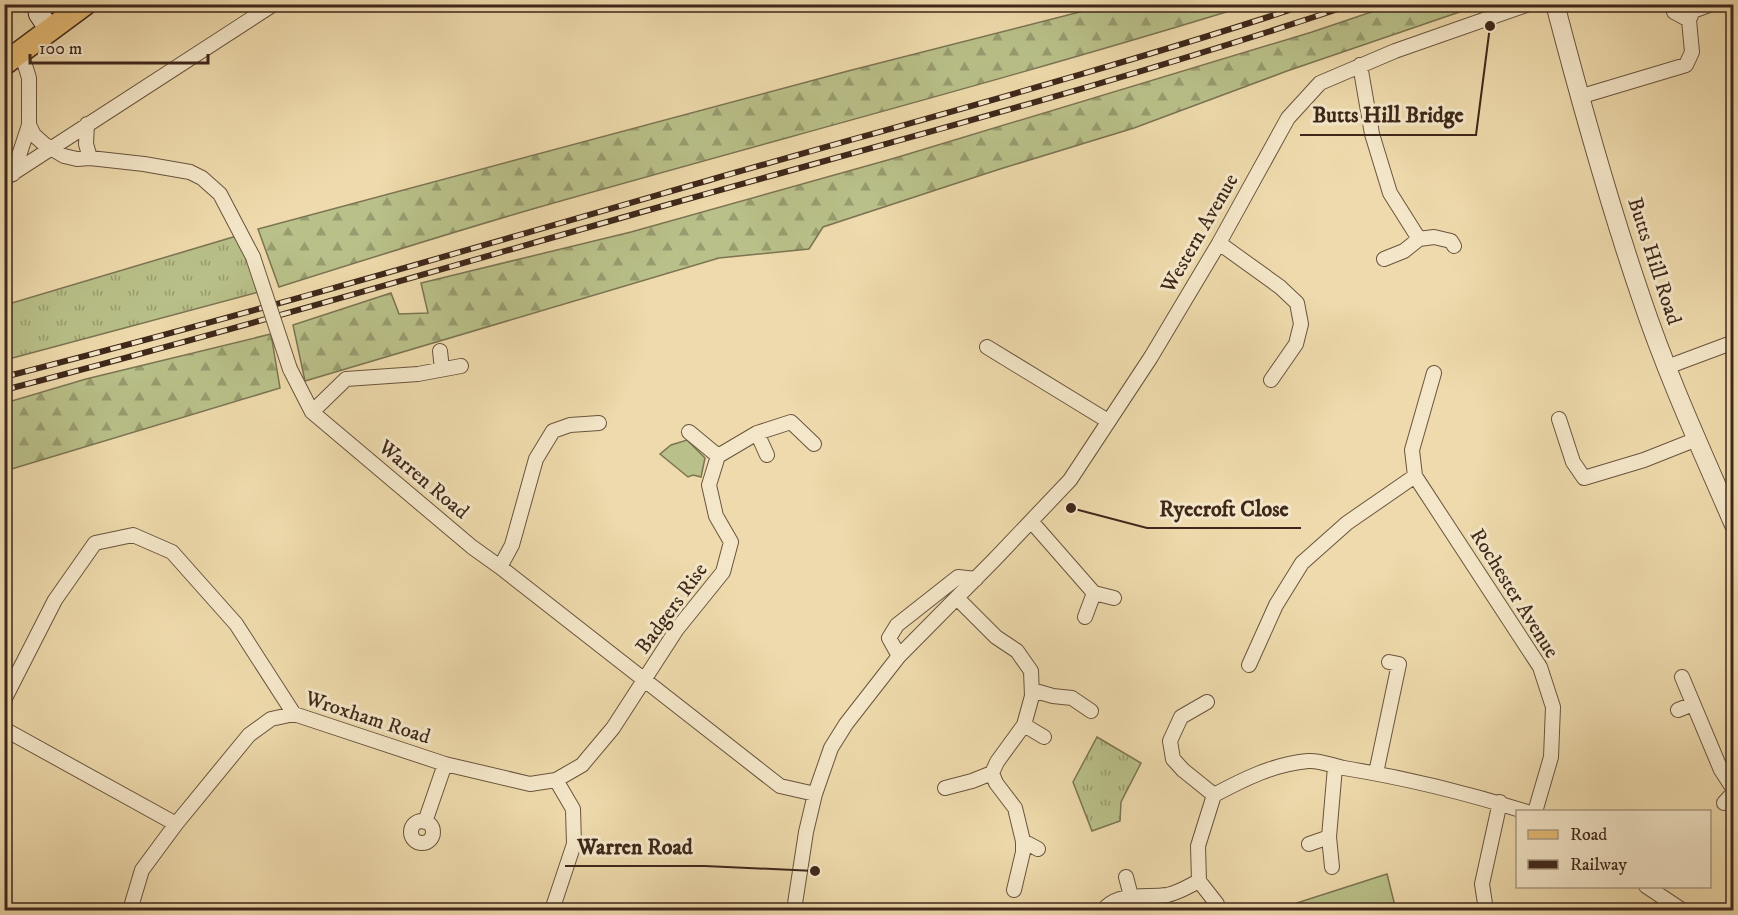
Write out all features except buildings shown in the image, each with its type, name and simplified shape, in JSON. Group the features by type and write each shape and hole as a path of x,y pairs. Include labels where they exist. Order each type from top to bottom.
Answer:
{"main road":[{"path":"37,4 39,14 50,30"},
{"path":"11,59 85,4"}],"street":[{"path":"9,176 274,4"},
{"name":"Western Avenue","path":"794,910 814,794 831,748 846,724 899,656 1070,480 1151,357 1219,243 1288,118 1320,84 1360,65 1529,4"},
{"name":"Butts Hill Road","path":"1555,4 1579,97 1640,297 1734,525"},
{"path":"1579,97 1686,65 1692,52 1689,20 1693,11 1712,4"},
{"path":"1674,12 1689,20"},
{"path":"9,176 29,125 29,78 25,65 11,59"},
{"path":"1360,65 1372,134 1390,193 1419,239"},
{"path":"87,124 86,144 90,158"},
{"name":"Warren Road","path":"29,125 34,135 44,144 70,157 144,164 190,172 202,178 220,194 253,257 290,369 312,411 472,547 780,786 814,794"},
{"path":"1384,260 1404,252 1419,239 1434,237 1451,241 1454,246"},
{"path":"1219,243 1280,287 1296,303 1301,324 1296,344 1279,359 1271,380"},
{"path":"1667,367 1734,342"},
{"path":"987,347 1108,422"},
{"path":"440,351 442,369"},
{"path":"312,411 346,380 418,374 461,366"},
{"path":"1249,665 1276,605 1302,563 1347,523 1414,476 1412,450 1432,400 1434,373"},
{"path":"1559,419 1573,462 1584,478 1644,460 1697,439"},
{"path":"689,432 718,456 757,433 791,422 814,444"},
{"path":"500,567 512,545 536,459 553,431 570,425 599,423"},
{"path":"757,433 766,455"},
{"name":"Badgers Rise","path":"645,681 677,629 723,572 731,542 716,516 709,485 718,456"},
{"name":"Rochester Avenue","path":"1414,476 1540,667 1553,707 1551,758 1536,810"},
{"path":"1031,521 1094,593 1114,598"},
{"path":"4,700 55,600 96,543 133,535 172,552 236,624 294,714"},
{"path":"899,656 889,638 897,625 958,577 976,579"},
{"path":"1085,616 1094,593"},
{"path":"945,788 992,773 997,762 1024,725 1032,690 1030,671 1017,651 996,637 957,598"},
{"path":"1376,773 1399,664"},
{"path":"1683,677 1721,770 1734,791 1724,803"},
{"name":"Wroxham Road","path":"130,910 142,870 176,824 249,735 271,719 294,714 445,764 530,784 556,780 582,765 613,728 645,681"},
{"path":"1032,690 1072,698 1091,711"},
{"path":"1207,702 1181,717 1170,741 1173,759 1214,795"},
{"path":"1678,710 1693,704"},
{"path":"1024,725 1044,737"},
{"path":"4,729 176,824"},
{"path":"1217,904 1199,882 1198,846 1214,795 1252,774 1284,765 1311,761 1376,773 1500,802 1522,810"},
{"path":"425,822 445,764"},
{"path":"1332,867 1329,837 1335,767"},
{"path":"992,773 996,783 1015,808 1023,841 1023,852 1014,890"},
{"path":"552,910 574,844 573,809 556,780"},
{"path":"1486,910 1482,884 1500,802"},
{"path":"1309,844 1329,837"},
{"path":"1023,841 1038,849"},
{"path":"1126,877 1131,896"},
{"path":"1106,907 1111,902 1131,896 1170,895 1199,882"},
{"path":"1648,888 1682,910"}],"green space":[{"path":"1111,4 1249,5 982,83 536,208 279,287 258,229 848,71"},
{"path":"1395,4 1480,5 1287,71 1134,128 823,227 809,249 719,258 305,381 293,325 391,293 399,314 428,313 421,283 631,232 895,158 1312,32"},
{"path":"240,235 259,292 5,360 5,305"},
{"path":"271,334 280,388 5,471 5,403 86,379"},
{"path":"687,440 705,458 701,477 693,475 688,477 660,454 671,445"},
{"path":"1097,737 1141,763 1121,802 1120,821 1092,831 1073,782"},
{"path":"1387,874 1396,910 1275,910"}],"railway":[{"path":"4,377 360,281 1160,51 1308,4"},
{"path":"4,390 254,322 1013,108 1183,58 1353,4"}],"place":[{"name":"Butts Hill Bridge","path":"1490,26"},
{"name":"Ryecroft Close","path":"1071,508"},
{"name":"Warren Road","path":"815,871"}]}
